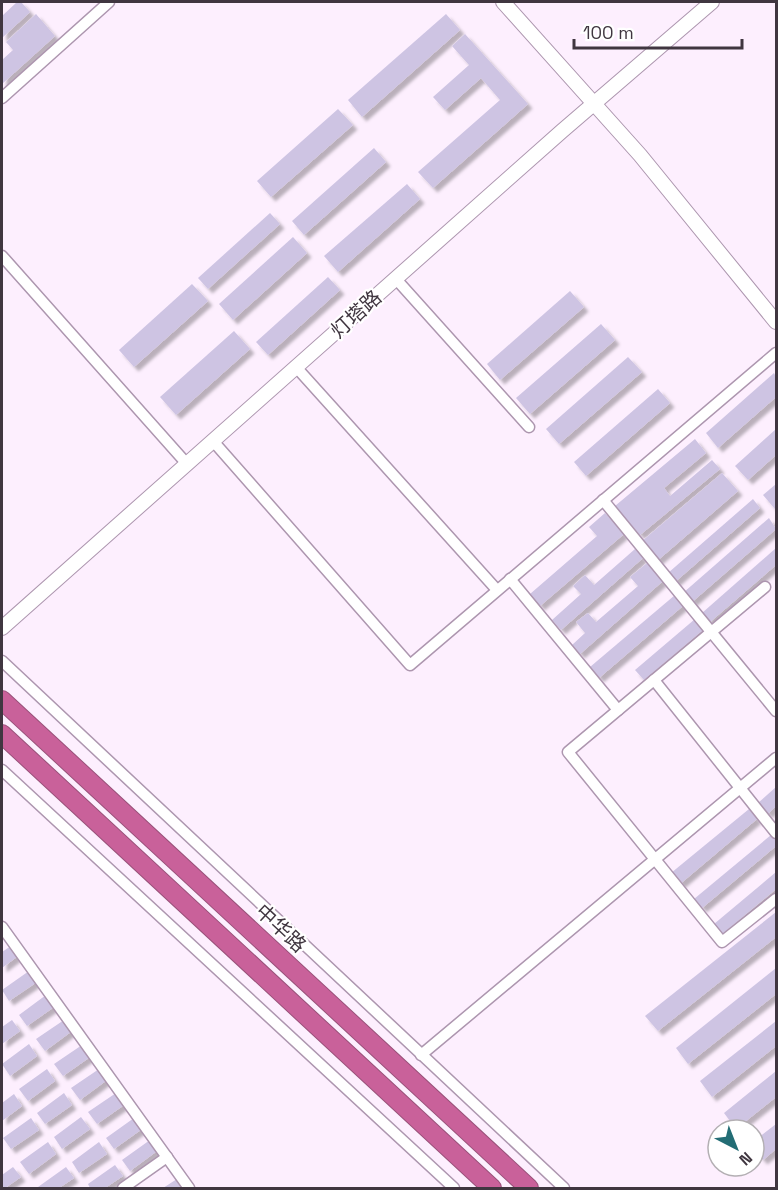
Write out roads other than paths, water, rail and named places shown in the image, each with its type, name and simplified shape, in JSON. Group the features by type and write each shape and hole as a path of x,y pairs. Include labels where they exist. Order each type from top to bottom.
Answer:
{"highway":[{"name":"中华路","path":"2,700 529,1188"},
{"path":"2,734 492,1188"}],"street":[{"path":"2,98 110,2"},
{"path":"503,2 640,155 777,322"},
{"name":"灯塔路","path":"2,628 712,2"},
{"path":"2,256 187,464"},
{"path":"396,279 529,427"},
{"path":"213,441 410,665 777,353"},
{"path":"296,367 497,590"},
{"path":"603,500 777,711"},
{"path":"510,579 618,710"},
{"path":"765,587 568,752 722,942 777,899"},
{"path":"2,661 564,1188"},
{"path":"654,680 777,833"},
{"path":"421,1055 777,758"},
{"path":"2,770 454,1188"},
{"path":"2,927 189,1188"},
{"path":"123,1188 166,1157"}]}
